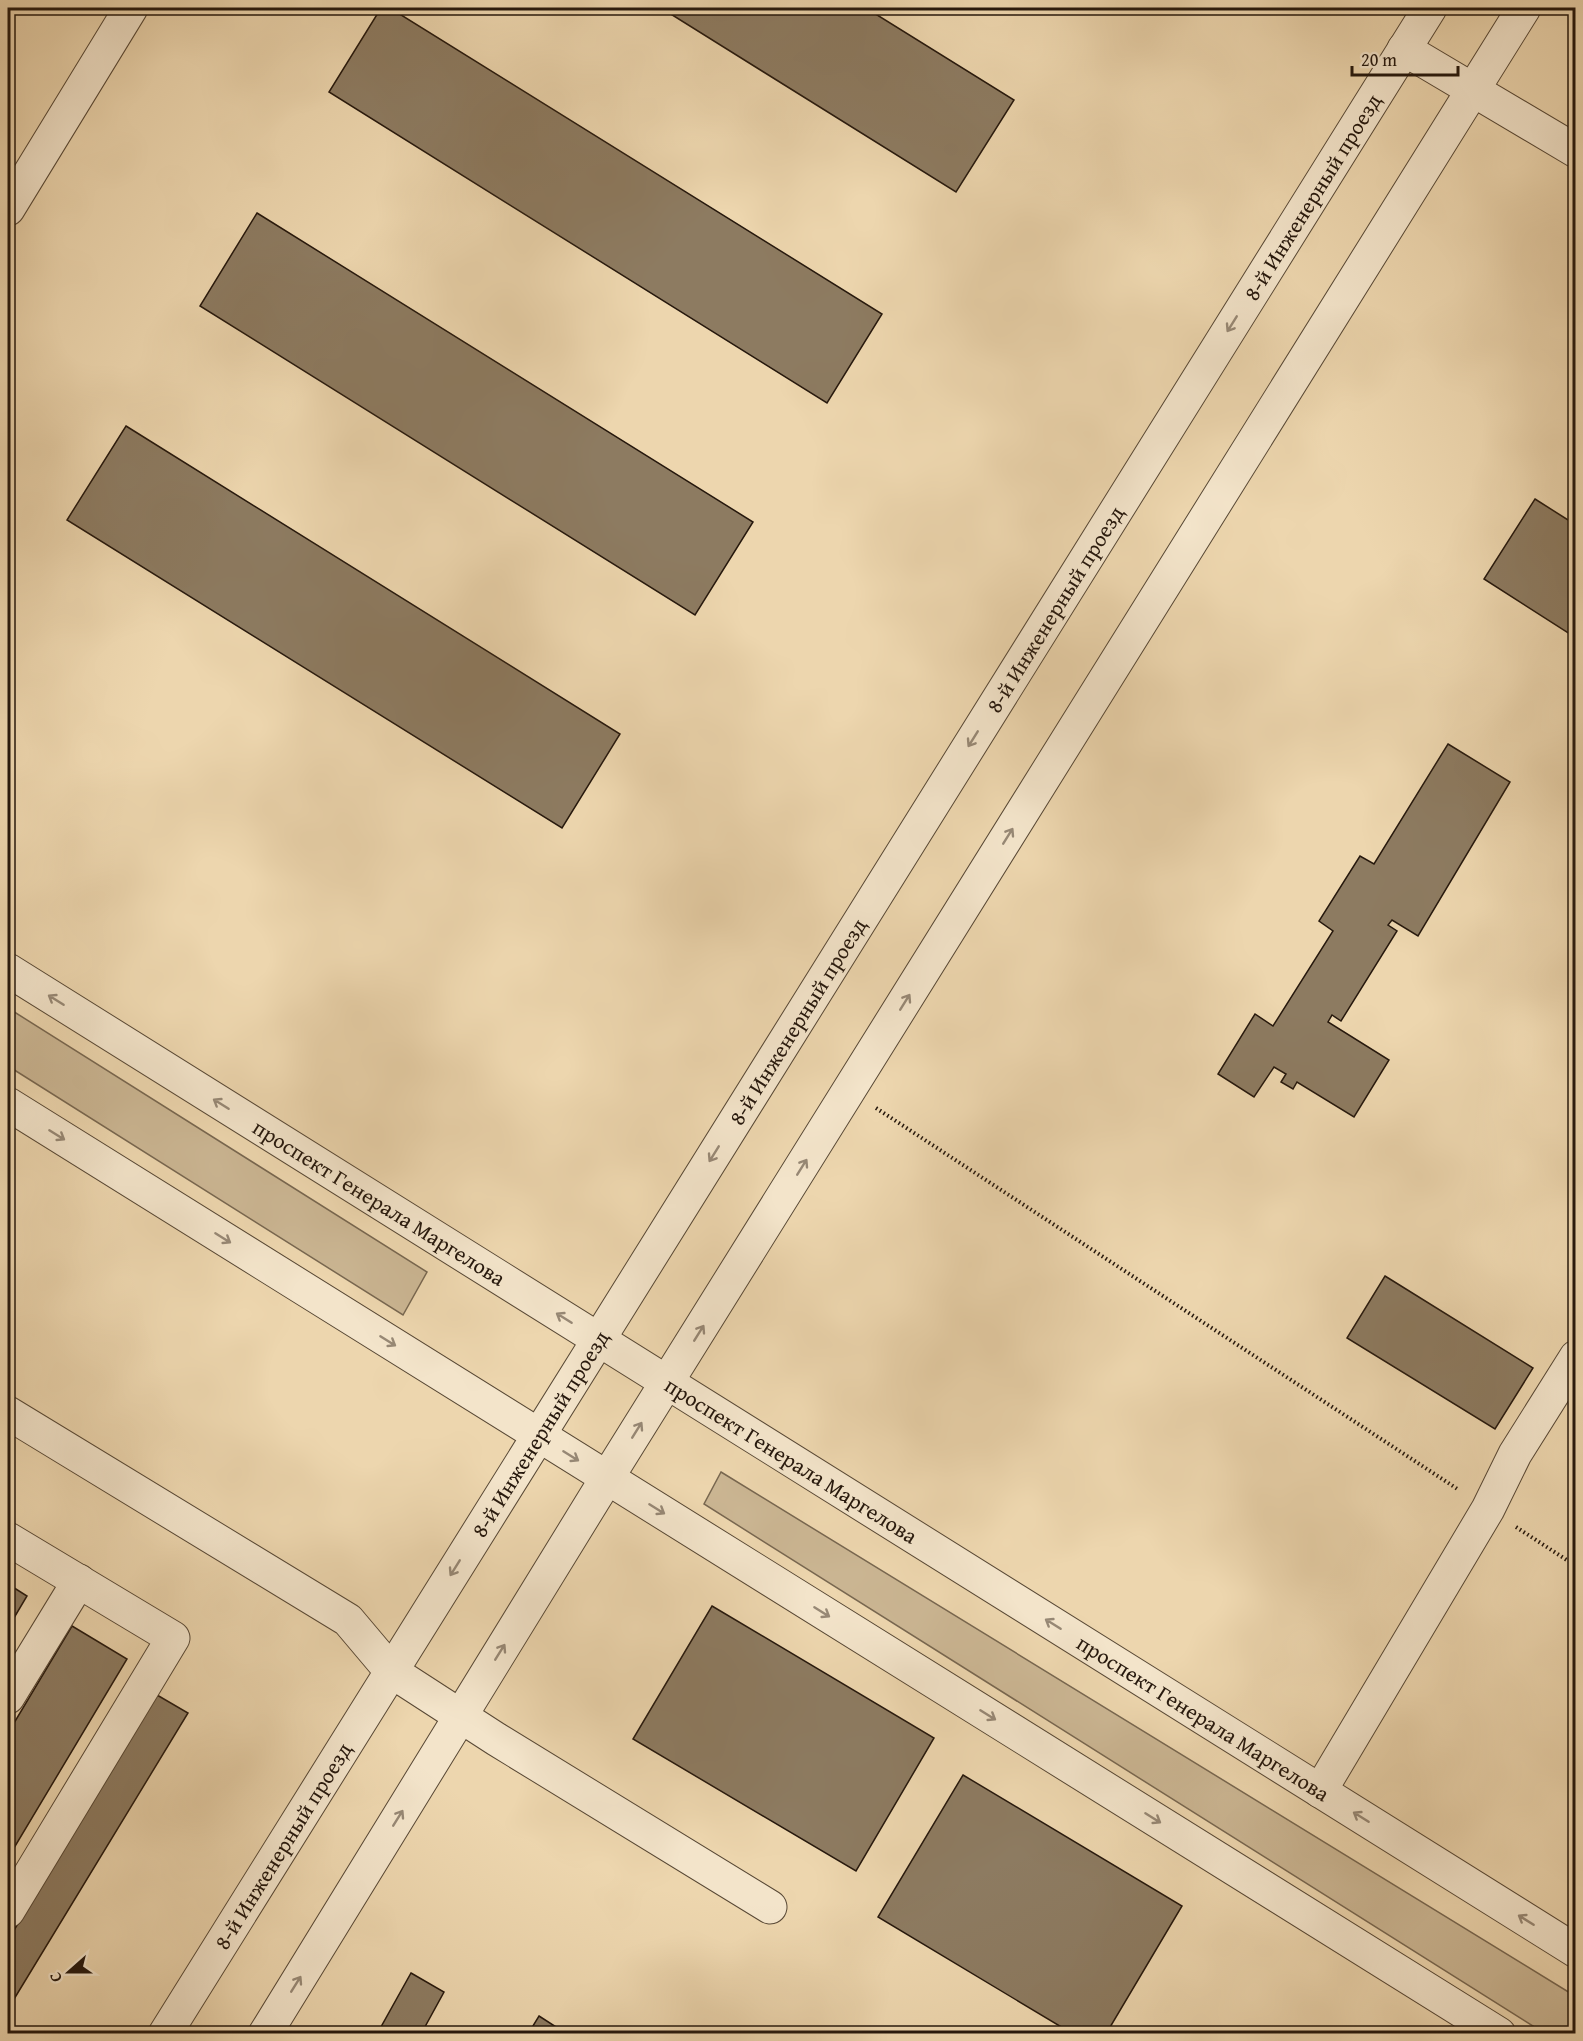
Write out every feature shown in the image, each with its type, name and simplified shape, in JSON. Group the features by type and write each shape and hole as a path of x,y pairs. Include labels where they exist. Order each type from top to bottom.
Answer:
{"street":[{"path":"8,209 131,8"},
{"name":"8-й Инженерный проезд","path":"165,2034 1430,8"},
{"path":"265,2034 607,1478 1524,8"},
{"path":"1404,49 1575,151"},
{"name":"проспект Генерала Маргелова","path":"8,970 1575,1951"},
{"path":"8,1104 1499,2034"},
{"path":"1320,1791 1488,1509 1515,1454 1575,1357"},
{"path":"8,1413 348,1620 391,1671 495,1739 770,1907"},
{"path":"8,1539 173,1638 8,1911"},
{"path":"8,1696 79,1581"}],"path":[{"path":"849,1090 1575,1566"}],"shaded area":[{"path":"8,1008 427,1272 403,1315 8,1066"},
{"path":"721,1472 1575,1996 1575,2033 1544,2033 704,1504"}],"building":[{"path":"381,8 390,8 882,314 827,403 329,92"},
{"path":"661,8 866,8 1014,100 956,192"},
{"path":"257,213 753,522 695,615 200,306"},
{"path":"126,426 620,734 562,828 67,520"},
{"path":"1535,499 1576,525 1576,638 1484,579"},
{"path":"1448,744 1510,782 1418,936 1392,920 1388,925 1397,931 1341,1021 1332,1015 1328,1022 1389,1060 1354,1117 1297,1082 1293,1089 1281,1082 1286,1074 1274,1067 1254,1097 1218,1074 1255,1014 1273,1026 1333,931 1319,921 1360,856 1374,864"},
{"path":"1385,1276 1533,1368 1495,1429 1347,1338"},
{"path":"8,1584 27,1596 8,1628"},
{"path":"712,1606 934,1738 856,1871 633,1739"},
{"path":"72,1626 127,1659 8,1858 8,1733"},
{"path":"157,1695 188,1713 8,2009 8,1940"},
{"path":"963,1775 1182,1906 1106,2034 1073,2034 878,1917"},
{"path":"411,1973 444,1992 421,2034 377,2034"},
{"path":"539,2016 567,2034 528,2034"}]}
